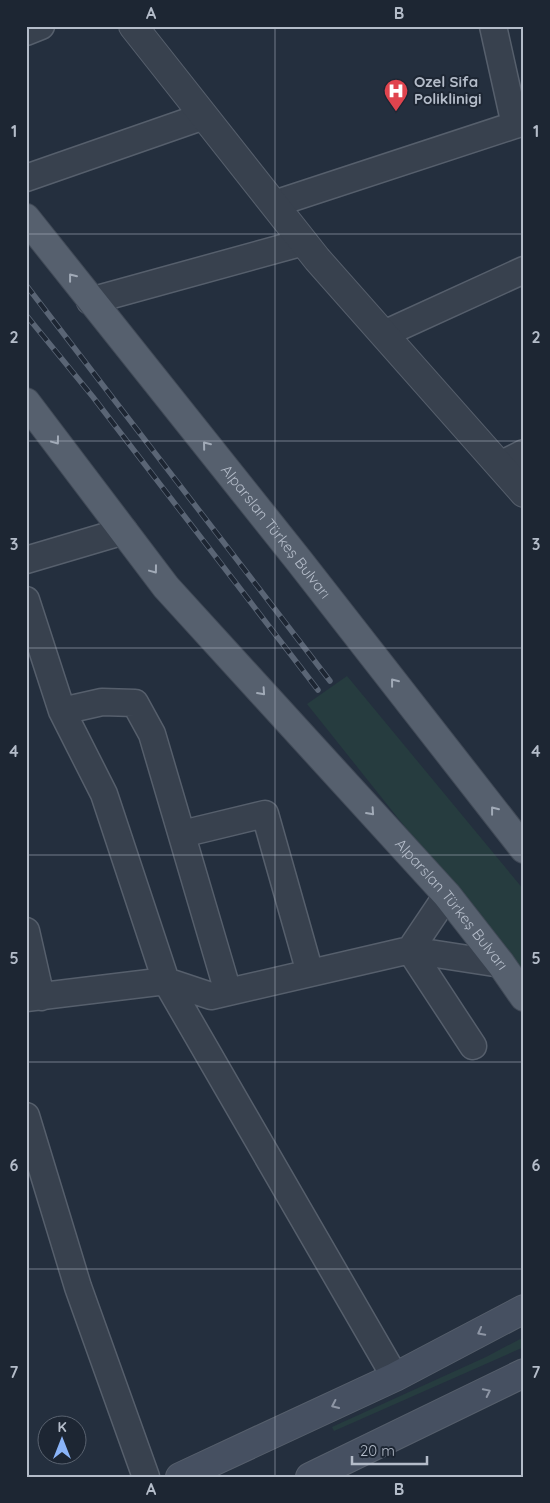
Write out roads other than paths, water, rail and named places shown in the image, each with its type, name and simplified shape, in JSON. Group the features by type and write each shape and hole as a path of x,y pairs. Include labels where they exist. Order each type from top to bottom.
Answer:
{"main road":[{"name":"Alparslan Türkeş Bulvarı","path":"26,218 90,301 300,562 524,848"},
{"name":"Alparslan Türkeş Bulvarı","path":"26,402 166,586 446,895 501,964 524,997"},
{"path":"180,1477 395,1377 524,1309"},
{"path":"310,1477 524,1374"}],"street":[{"path":"26,32 41,26"},
{"path":"133,26 304,242 524,493"},
{"path":"274,204 519,123 493,26"},
{"path":"26,178 204,116"},
{"path":"90,301 304,242"},
{"path":"384,334 524,270"},
{"path":"500,465 524,453"},
{"path":"26,560 124,531"},
{"path":"26,600 62,711 104,794 166,981 395,1377"},
{"path":"62,711 102,702 135,703 152,734 228,992"},
{"path":"182,834 265,814 310,973"},
{"path":"410,950 446,895"},
{"path":"26,931 34,997 166,981 211,996 410,950 501,964"},
{"path":"410,950 473,1046"},
{"path":"26,1116 78,1287 146,1477"}],"railway":[{"path":"26,285 330,681"},
{"path":"26,315 93,397 318,690"}],"place":[{"name":"Ozel Sifa Poliklinigi","path":"396,112"}]}
